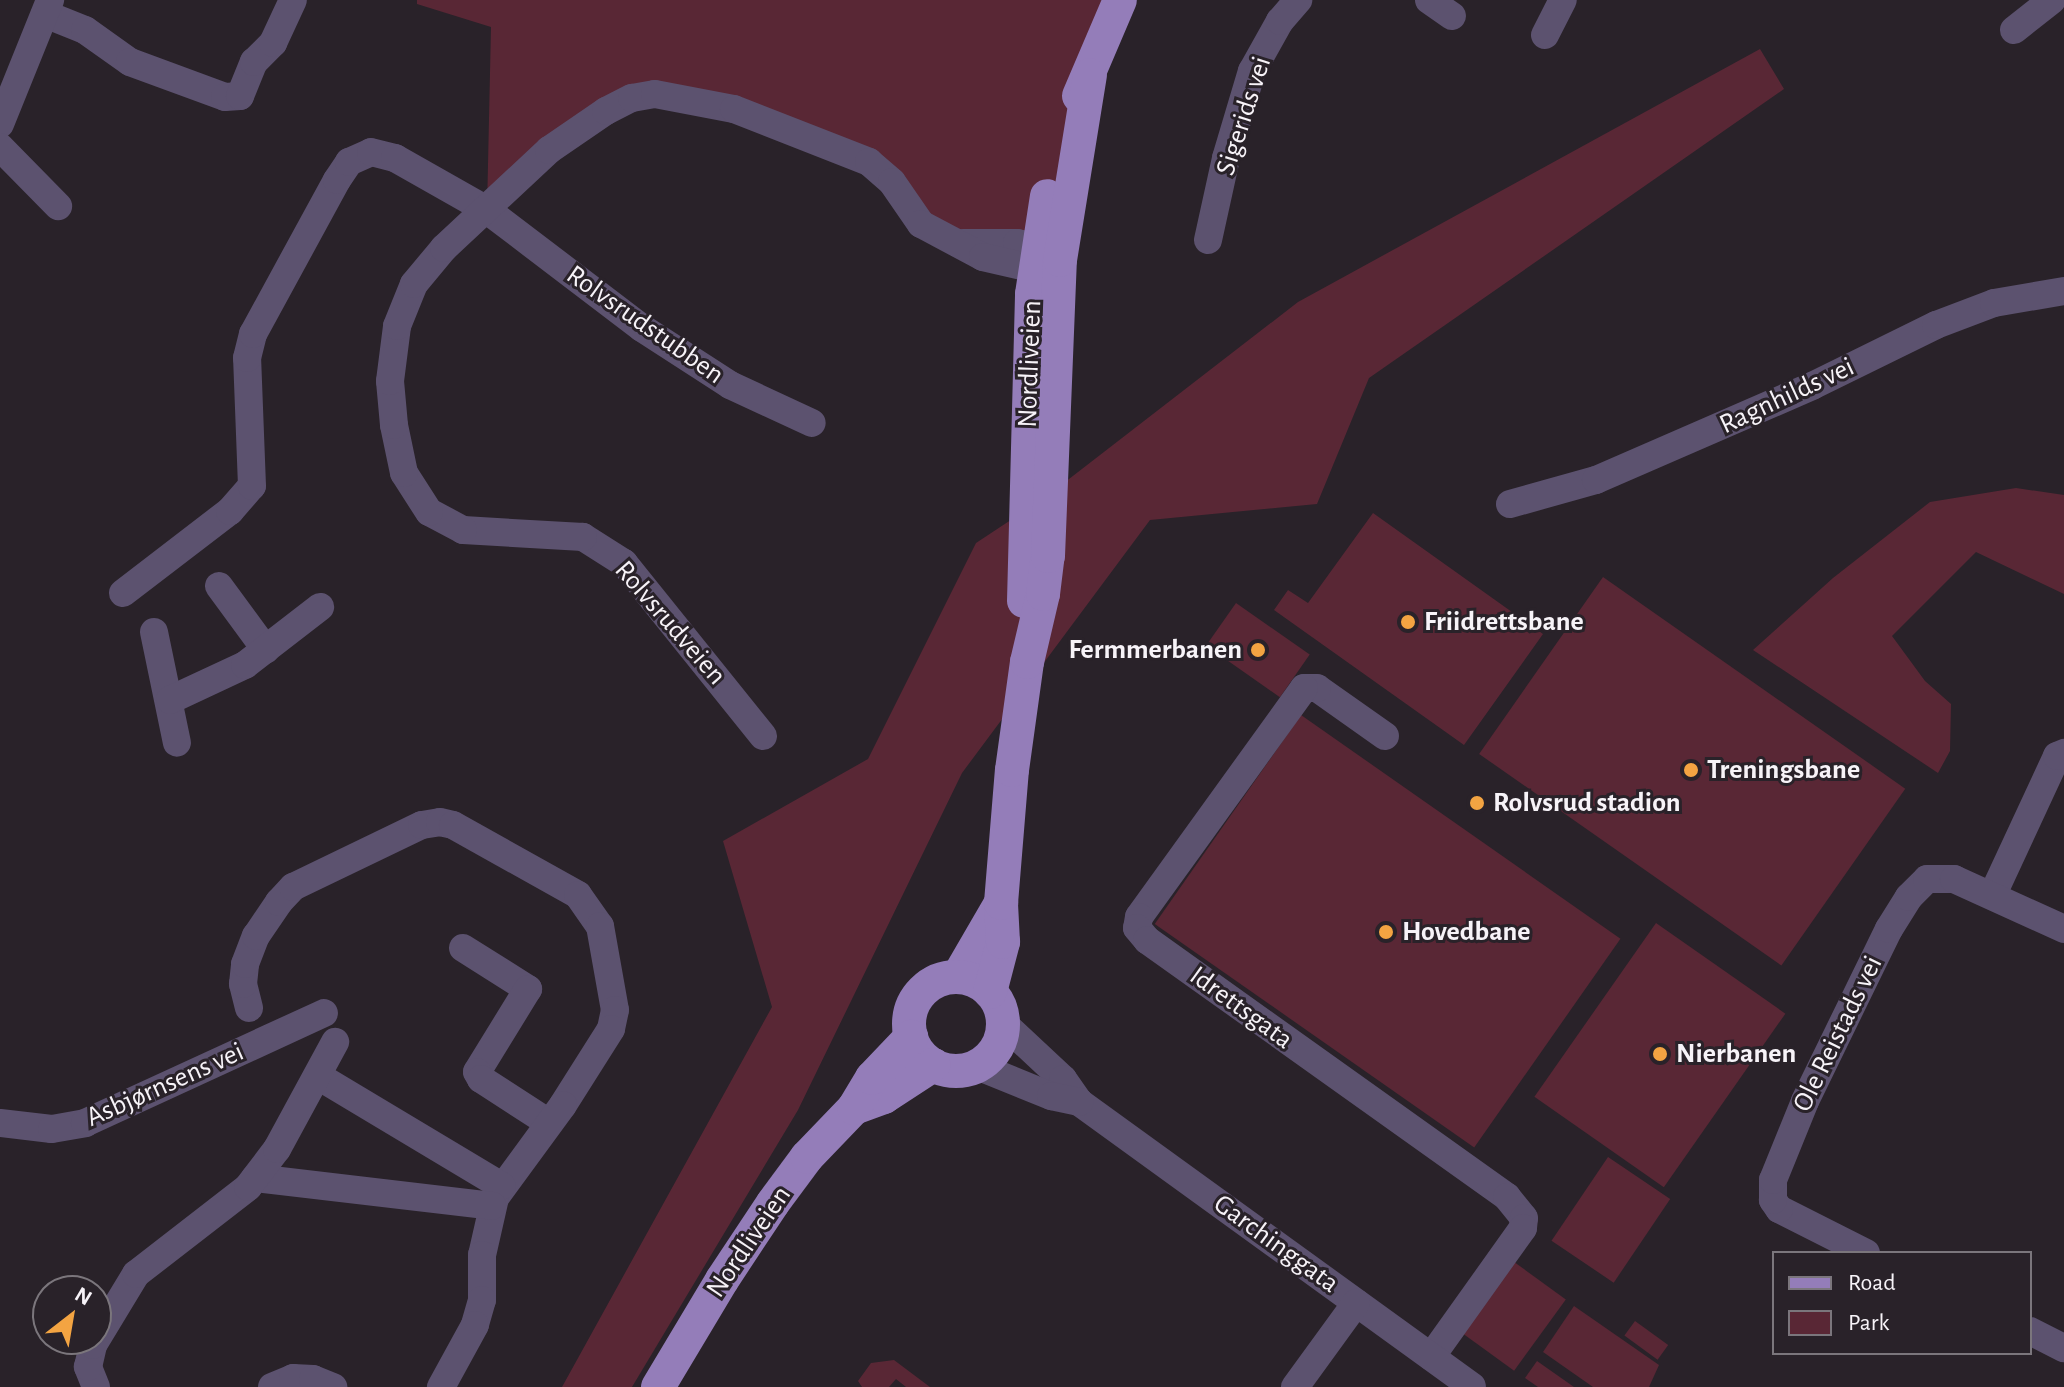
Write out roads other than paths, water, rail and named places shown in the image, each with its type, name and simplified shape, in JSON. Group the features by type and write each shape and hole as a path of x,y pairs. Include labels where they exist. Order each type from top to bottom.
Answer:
{"main road":[{"name":"Nordliveien","path":"996,1008 1003,942 1001,903 1012,770 1027,662 1043,594 1048,556 1044,259 1090,75 1120,0"},
{"name":"Nordliveien","path":"958,977 1001,903"},
{"path":"958,977 976,982 996,1008 995,1049 977,1066 956,1071 933,1065 919,1053 911,1037 910,1016 919,995 937,981 958,977"},
{"name":"Nordliveien","path":"658,1387 722,1280 773,1203 807,1157 854,1108 872,1078 911,1037"},
{"name":"Nordliveien","path":"854,1108 884,1097 933,1065"}],"street":[{"path":"0,124 44,15 85,30 130,62 225,97 240,96 254,62 273,43 293,0"},
{"name":"Sigerids vei","path":"1208,240 1226,158 1252,71 1280,21 1298,0"},
{"path":"1429,0 1452,16"},
{"path":"1545,35 1563,0"},
{"path":"2014,30 2052,0"},
{"name":"Rolvsrudveien","path":"763,736 624,563 583,537 463,530 429,512 404,473 394,425 390,381 397,326 414,284 444,248 549,150 606,111 632,98 655,94 734,109 849,152 869,162 892,182 921,224 958,244 985,240 1044,259"},
{"path":"0,147 58,206"},
{"path":"123,593 230,511 252,486 247,358 253,334 349,162 371,152 395,158 487,210"},
{"name":"Rolvsrudstubben","path":"487,210 642,328 730,385 812,423"},
{"name":"Ragnhilds vei","path":"1510,504 1596,480 1812,386 1936,325 1994,303 2064,291"},
{"path":"219,586 266,650"},
{"path":"170,700 234,671 320,607"},
{"path":"154,632 177,743"},
{"name":"Idrettsgata","path":"1385,736 1317,688 1304,688 1139,917 1137,928 1147,940 1173,959 1507,1197 1524,1218 1523,1228 1431,1357"},
{"path":"2064,753 2057,756 1993,894 2064,929"},
{"path":"249,1008 243,984 245,964 256,936 293,887 422,825 440,822 453,825 578,895 600,926 615,1010 611,1029 497,1196 482,1255 482,1300 475,1325 441,1387"},
{"name":"Ole Reistads vei","path":"1862,1251 1791,1217 1773,1200 1773,1180 1805,1101 1889,929 1909,897 1927,879 1954,879 1993,894"},
{"path":"463,948 528,989 477,1072 481,1079 549,1123"},
{"name":"Garchinggata","path":"996,1008 1063,1079 1079,1102 1472,1387"},
{"name":"Asbjørnsens vei","path":"0,1123 52,1129 85,1123 324,1013"},
{"path":"96,1387 88,1367 93,1345 136,1274 255,1178 277,1149 335,1042"},
{"name":"Garchinggata","path":"977,1066 1051,1096 1079,1102"},
{"path":"318,1076 497,1196"},
{"path":"255,1178 497,1196"},
{"path":"1295,1387 1356,1303"},
{"path":"2032,1332 2064,1348"},
{"path":"272,1387 293,1378 313,1379 333,1387"}],"place":[{"name":"Friidrettsbane","path":"1408,622"},
{"name":"Fermmerbanen","path":"1258,650"},
{"name":"Treningsbane","path":"1691,770"},
{"name":"Rolvsrud stadion","path":"1477,803"},
{"name":"Hovedbane","path":"1386,932"},
{"name":"Nierbanen","path":"1660,1054"}]}
